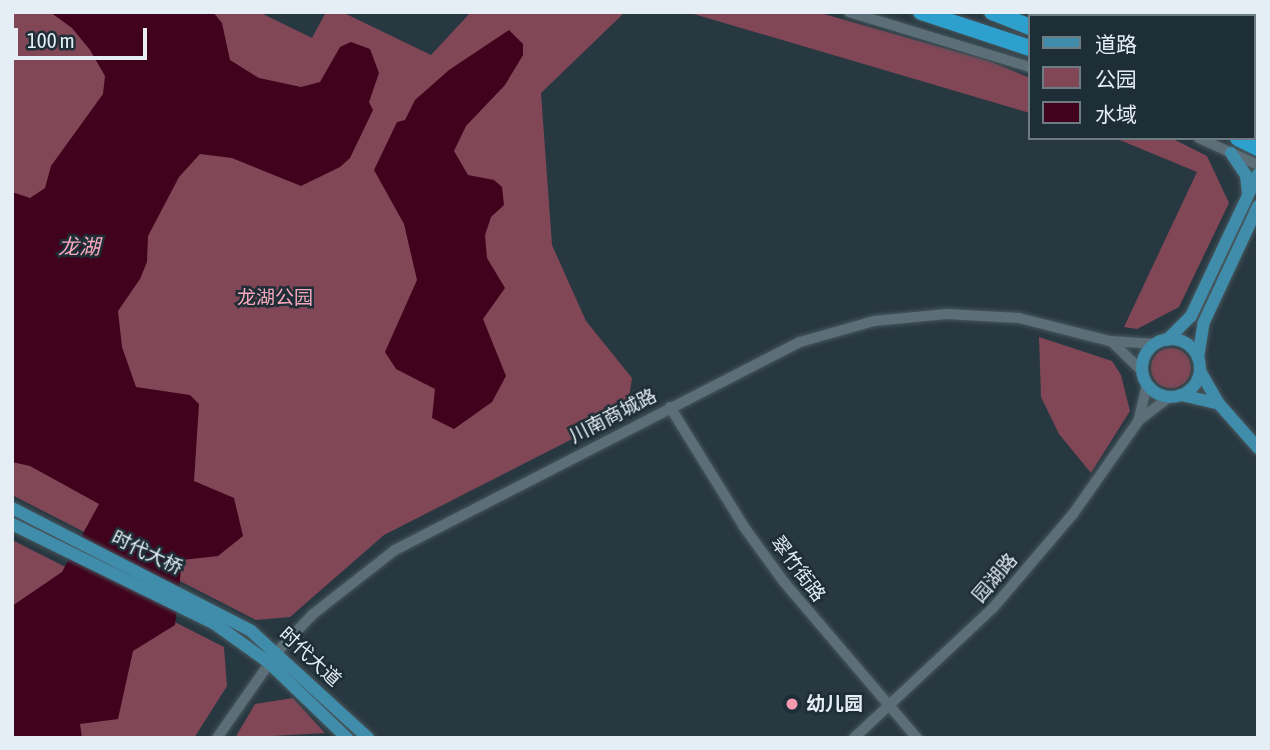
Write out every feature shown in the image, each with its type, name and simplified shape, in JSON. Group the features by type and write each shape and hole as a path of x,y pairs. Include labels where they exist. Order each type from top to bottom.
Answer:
{"highway":[{"path":"921,12 1028,47"},
{"path":"993,13 1028,26"},
{"path":"1235,146 1258,148"}],"main road":[{"path":"1235,146 1246,176 1248,195"},
{"path":"1219,404 1175,396 1145,378 1144,359 1191,316 1258,174"},
{"path":"1175,396 1196,383 1204,322 1258,207"},
{"path":"1161,342 1186,344 1219,404 1258,448"},
{"name":"时代大桥","path":"12,508 221,611"},
{"name":"时代大桥","path":"12,524 215,624"},
{"name":"时代大道","path":"221,611 278,652 368,738"},
{"name":"时代大道","path":"215,624 268,662 347,738"}],"street":[{"path":"849,12 1028,66"},
{"path":"1208,140 1235,146 1258,164"},
{"name":"川南商城路","path":"217,738 268,662 313,614 395,550 800,342 874,321 984,314 1057,324 1110,341"},
{"path":"1110,341 1161,342"},
{"path":"1110,341 1145,378 1139,420"},
{"path":"1139,420 1175,396"},
{"name":"翠竹街路","path":"670,407 744,527 827,637 917,738"},
{"name":"园湖路","path":"854,738 890,709 993,608 1073,514 1139,420"}],"green space":[{"name":"龙湖公园","path":"12,12 259,12 312,38 326,12 342,12 431,55 471,12 625,12 541,93 552,245 586,321 632,378 627,411 384,535 290,617 256,620 12,495"},
{"path":"687,12 817,12 989,61 1028,77 1028,112"},
{"path":"1120,140 1175,140 1207,156 1229,203 1179,307 1137,329 1124,327 1197,172"},
{"path":"1039,337 1112,361 1121,375 1130,411 1091,473 1059,434 1041,397"},
{"path":"1171,348 1179,349 1185,354 1190,360 1190,376 1185,382 1179,387 1171,388 1163,387 1157,382 1152,376 1151,368 1152,360 1157,354 1163,349"},
{"path":"12,540 224,647 227,686 194,738 12,738"},
{"path":"293,698 325,733 235,738 255,704"}],"water":[{"name":"龙湖","path":"50,12 213,12 222,23 230,60 259,78 301,87 320,82 340,47 351,42 370,49 379,73 369,102 373,110 350,158 340,167 301,186 232,158 200,154 179,177 148,236 147,262 140,279 118,311 122,347 136,387 190,395 199,404 194,481 234,498 243,536 218,556 182,560 175,625 133,651 118,719 80,724 82,738 12,738 12,606 62,572 99,504 30,466 12,462 12,192 30,198 45,188 51,166 103,94 105,76 90,50 72,28"},
{"path":"509,30 523,44 523,55 505,85 466,126 454,151 468,175 494,180 502,187 504,205 491,217 485,235 487,258 505,288 483,319 506,376 492,402 454,429 432,418 435,389 396,369 385,352 417,280 404,224 374,170 397,122 405,120 415,100 449,70"}],"place":[{"name":"幼儿园","path":"792,704"}]}
